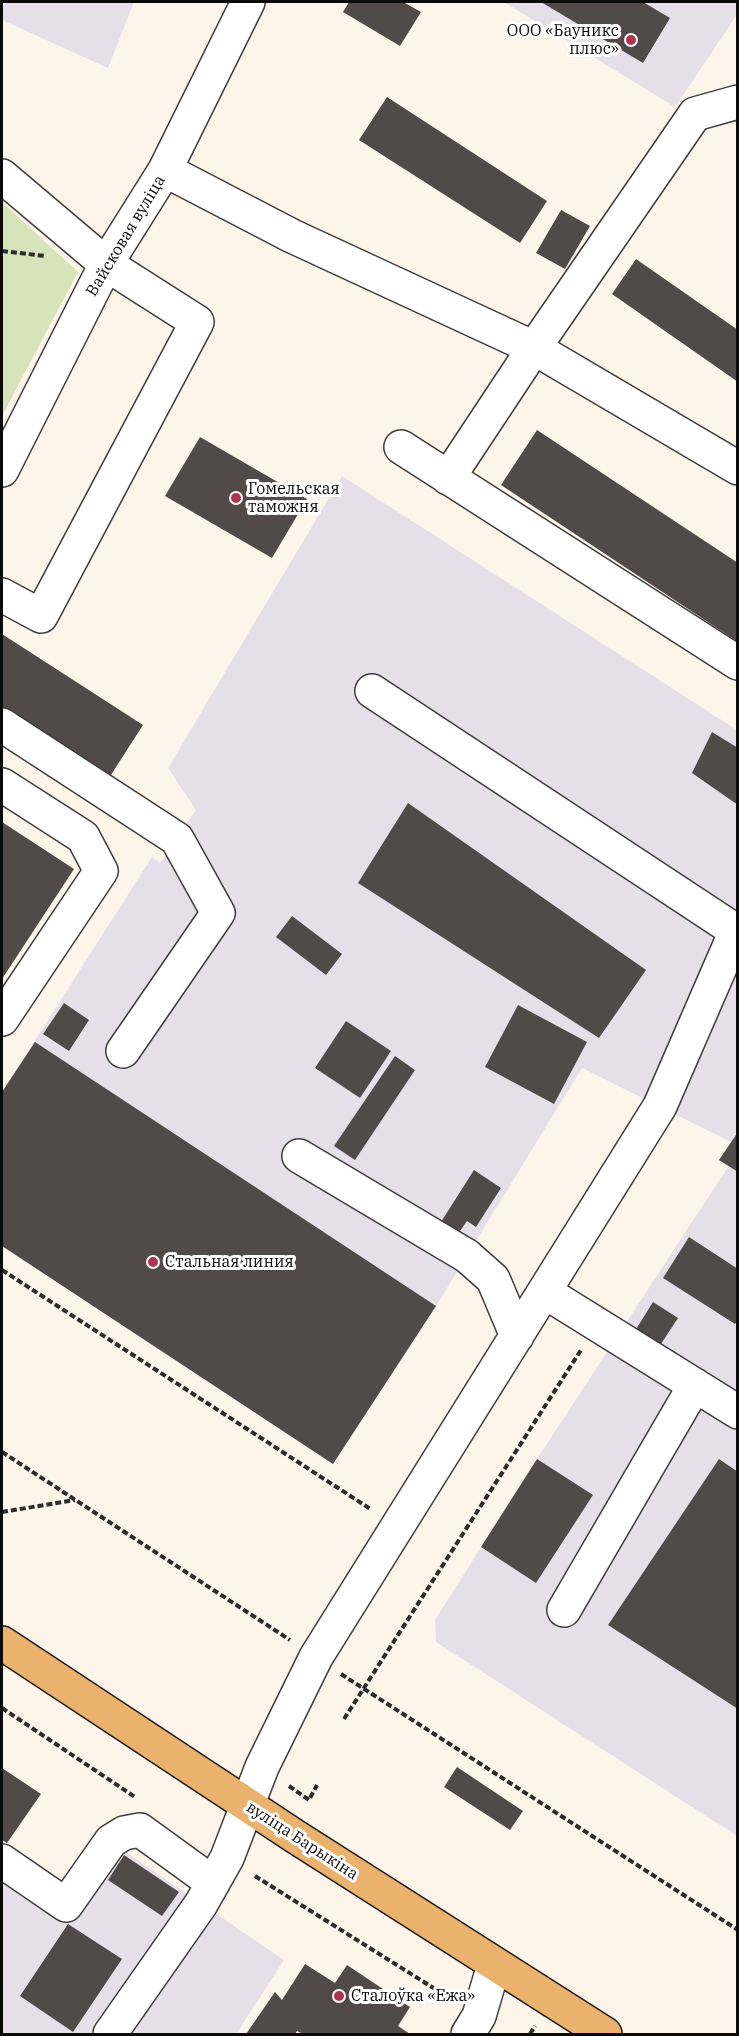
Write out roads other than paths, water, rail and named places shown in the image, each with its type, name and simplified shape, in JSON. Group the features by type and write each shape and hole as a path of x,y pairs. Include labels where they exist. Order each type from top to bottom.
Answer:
{"main road":[{"name":"вуліца Барыкіна","path":"2,1643 247,1805 605,2034"}],"street":[{"name":"Вайсковая вуліца","path":"2,470 106,264 165,170 248,2"},
{"path":"448,478 534,348 695,114 738,102"},
{"path":"165,170 292,236 534,348 738,468"},
{"path":"2,176 106,264 197,322 41,616 2,595"},
{"path":"401,447 738,663"},
{"path":"110,2034 201,1904 227,1858 262,1767 316,1657 660,1106 736,931 372,691"},
{"path":"2,726 177,839 218,913 123,1051"},
{"path":"2,785 83,837 101,871 2,1019"},
{"path":"299,1156 467,1256 493,1279 518,1336"},
{"path":"545,1292 695,1385 734,1402"},
{"path":"564,1610 695,1385"},
{"path":"2,1861 66,1905 111,1841 124,1833 140,1830 213,1883"},
{"path":"468,2034 479,2016 494,1965"}],"place":[{"name":"ООО «Бауникс плюс»","path":"631,40"},
{"name":"Гомельская таможня","path":"236,498"},
{"name":"Стальная линия","path":"153,1262"},
{"name":"Сталоўка «Ежа»","path":"339,1996"}]}
